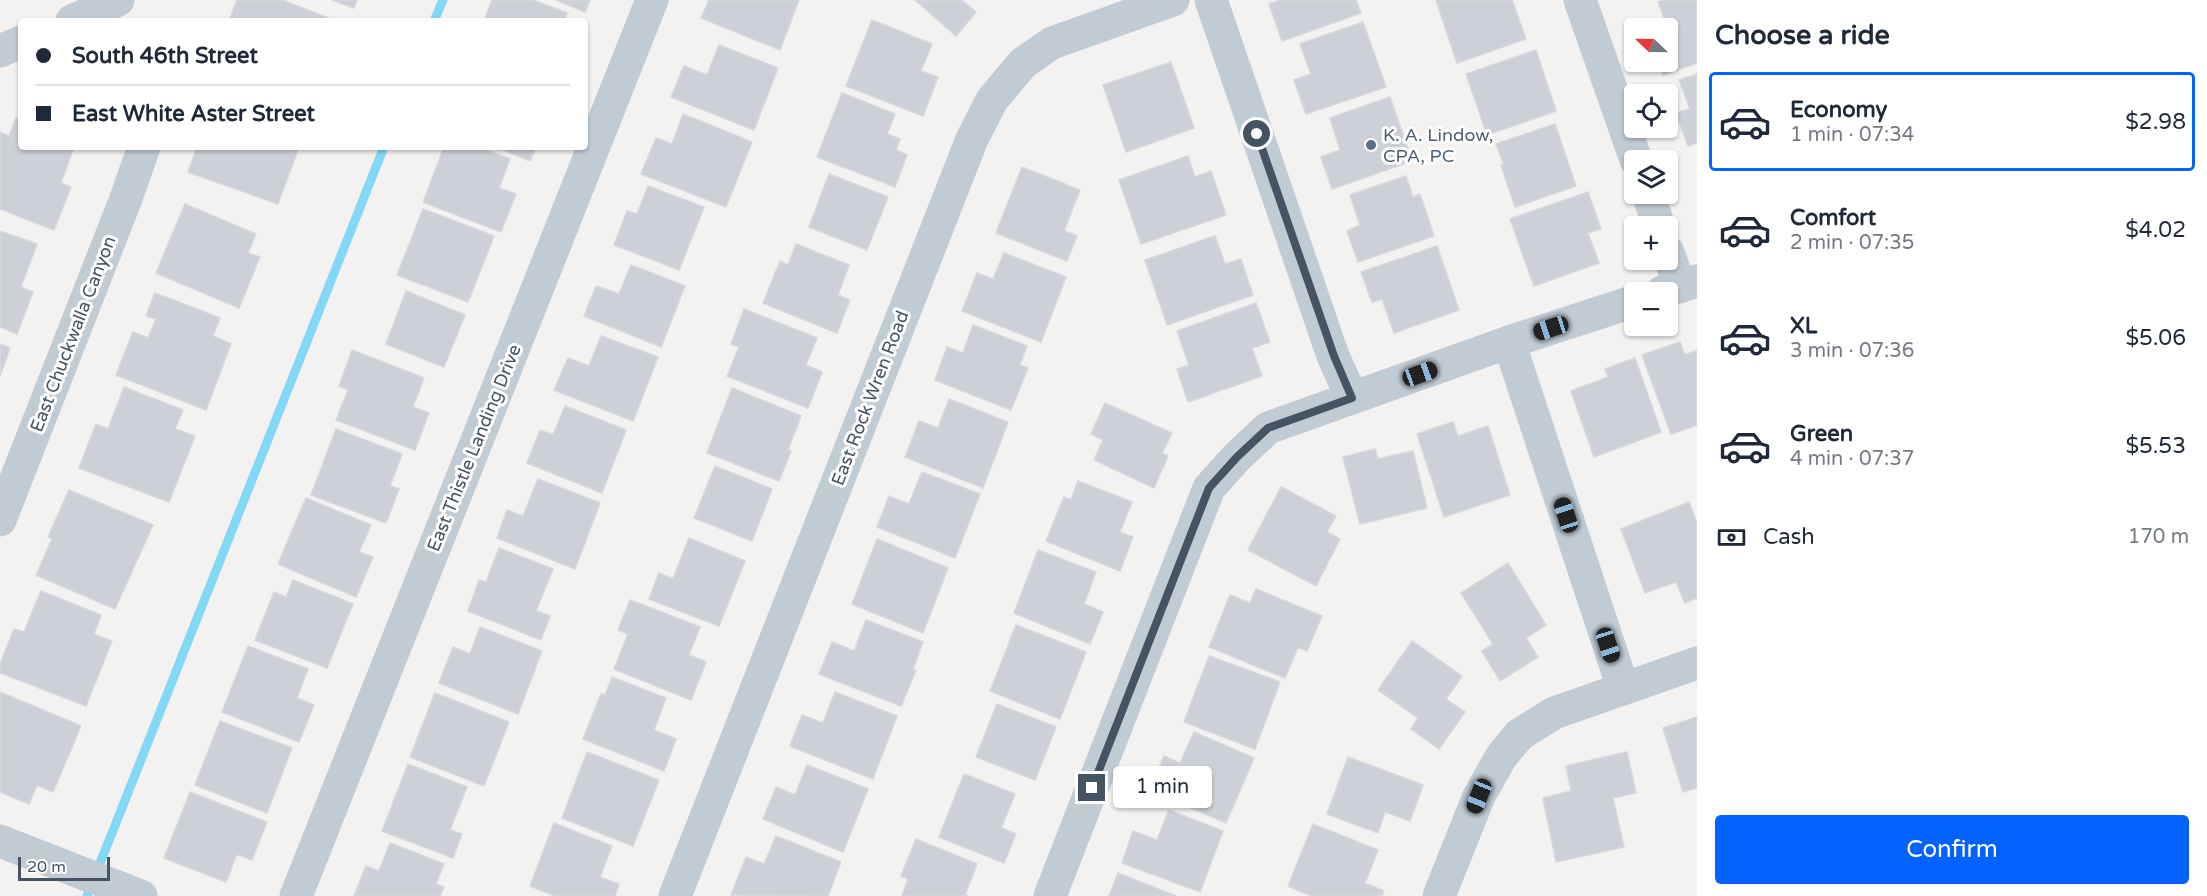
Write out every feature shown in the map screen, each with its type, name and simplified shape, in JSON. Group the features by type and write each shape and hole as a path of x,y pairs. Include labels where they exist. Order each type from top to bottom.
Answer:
{"street":[{"name":"East Thistle Landing Drive","path":"296,896 652,0"},
{"name":"East Rock Wren Road","path":"675,896 972,139 992,100 1023,63 1052,43 1173,0"},
{"path":"1211,0 1334,356 1352,398"},
{"path":"1580,0 1632,150"},
{"path":"82,18 117,8"},
{"path":"0,51 18,43"},
{"name":"East Chuckwalla Canyon","path":"0,520 143,150"},
{"path":"1674,270 1680,287"},
{"path":"1050,896 1209,488 1237,457 1268,428 1509,342 1624,305"},
{"path":"1509,342 1623,688"},
{"path":"1440,896 1479,796 1500,757 1519,735 1554,713 1697,663"},
{"path":"0,841 129,891"}],"building":[{"path":"237,0 282,0 328,18 230,18"},
{"path":"332,0 357,0 354,8"},
{"path":"492,0 533,0 567,13 565,18 485,18"},
{"path":"556,0 590,0 585,12"},
{"path":"709,0 799,0 780,50 701,18"},
{"path":"915,0 962,0 976,12 956,36"},
{"path":"1280,0 1356,0 1361,13 1282,41 1269,4"},
{"path":"1436,0 1512,0 1526,39 1457,63"},
{"path":"1697,0 1697,63 1678,70 1678,18 1664,18 1658,2"},
{"path":"872,20 932,44 921,71 938,77 923,116 846,86"},
{"path":"1363,22 1386,87 1306,114 1294,80 1311,74 1300,44"},
{"path":"719,45 778,68 754,130 671,97 684,66 707,75"},
{"path":"1536,50 1556,111 1487,135 1466,74"},
{"path":"1171,62 1194,128 1126,152 1103,85"},
{"path":"1697,74 1697,143 1688,146 1678,112 1690,109 1679,80"},
{"path":"842,93 895,114 887,134 900,139 896,150 907,155 895,187 817,157"},
{"path":"1390,97 1412,161 1332,189 1321,157 1340,150 1330,118"},
{"path":"683,114 752,142 726,207 641,174 656,138 672,144"},
{"path":"16,118 18,119 18,150 73,150 61,183 71,187 54,230 0,209 0,132 9,136"},
{"path":"1555,124 1576,186 1515,207 1496,144"},
{"path":"196,150 298,150 278,204 188,172"},
{"path":"443,150 487,150 510,159 499,188 516,194 501,232 423,202"},
{"path":"503,150 535,150 530,161"},
{"path":"1188,156 1195,177 1211,171 1226,215 1141,244 1119,180"},
{"path":"1022,167 1080,190 1064,231 1077,236 1067,261 996,233"},
{"path":"829,174 888,197 867,250 809,227"},
{"path":"1406,176 1413,197 1420,194 1434,236 1358,262 1347,231 1360,225 1350,195"},
{"path":"648,186 704,207 679,270 614,245 627,211 637,214"},
{"path":"1588,192 1601,229 1588,233 1599,263 1534,286 1510,219"},
{"path":"185,204 256,234 248,253 260,257 239,308 156,273"},
{"path":"423,209 494,236 468,302 397,275"},
{"path":"0,231 37,244 21,287 33,292 17,334 0,327"},
{"path":"1215,236 1225,264 1241,259 1253,295 1167,325 1145,260"},
{"path":"796,244 849,265 838,295 850,300 837,333 763,303 780,261 788,265"},
{"path":"1437,246 1459,310 1394,333 1382,299 1372,302 1361,272"},
{"path":"1004,253 1066,277 1041,342 962,311 977,273 993,279"},
{"path":"631,265 685,286 661,347 584,316 596,286 619,294"},
{"path":"406,291 465,315 444,367 386,344"},
{"path":"155,293 220,318 213,336 231,344 206,410 116,375 133,332 148,338 156,319 146,316"},
{"path":"1256,303 1270,342 1252,348 1262,376 1188,402 1177,369 1189,365 1177,331"},
{"path":"744,309 817,338 806,365 822,372 808,408 727,376 739,347 731,344"},
{"path":"973,325 1027,346 1020,365 1028,368 1011,410 935,380 947,347 963,353"},
{"path":"601,336 658,357 633,421 554,390 568,358 589,366"},
{"path":"1680,342 1685,355 1697,350 1697,425 1671,434 1642,355"},
{"path":"0,344 10,348 0,376"},
{"path":"352,350 424,378 413,407 429,413 415,450 336,420 348,390 339,386"},
{"path":"1635,358 1661,432 1594,457 1571,391 1608,377 1605,369"},
{"path":"124,387 183,410 175,429 195,436 169,502 79,468 96,424 108,429"},
{"path":"732,388 801,416 779,481 707,453"},
{"path":"949,399 1008,422 983,488 905,457 919,421 938,428"},
{"path":"1105,403 1172,433 1162,453 1168,456 1154,488 1094,460 1103,440 1091,434"},
{"path":"565,406 626,430 602,493 527,463 540,430 553,435"},
{"path":"1453,422 1458,436 1488,426 1510,495 1444,517 1417,434"},
{"path":"336,429 402,454 390,486 399,489 386,523 311,495"},
{"path":"1375,449 1378,459 1413,451 1427,508 1360,524 1343,457"},
{"path":"715,466 772,489 752,541 694,518"},
{"path":"922,472 980,494 955,558 877,527 889,496 909,504"},
{"path":"538,479 600,503 575,569 497,538 507,510 523,516"},
{"path":"1078,481 1132,502 1120,532 1133,537 1120,571 1046,541 1064,497 1071,500"},
{"path":"1281,487 1336,516 1327,532 1340,539 1316,586 1248,550"},
{"path":"69,490 153,525 115,609 36,575 52,539 48,537"},
{"path":"306,498 371,525 359,552 373,557 356,597 278,564"},
{"path":"1689,502 1697,524 1697,598 1685,603 1676,582 1645,593 1621,529"},
{"path":"689,538 745,561 719,626 649,599 659,573 673,579"},
{"path":"877,539 948,568 923,633 852,604"},
{"path":"499,548 553,569 536,611 550,616 541,640 468,611 479,580 486,582"},
{"path":"1038,550 1096,572 1084,604 1103,612 1090,644 1014,613"},
{"path":"1508,563 1546,625 1526,638 1538,657 1500,681 1482,651 1493,644 1461,593"},
{"path":"293,580 353,604 327,668 255,640 274,592 286,597"},
{"path":"1256,589 1322,616 1307,651 1298,647 1285,678 1209,647 1230,595 1250,603"},
{"path":"41,591 101,615 94,634 112,641 86,706 0,673 0,664 14,629 24,632"},
{"path":"630,600 700,627 689,655 706,662 691,700 614,669 628,634 618,630"},
{"path":"866,620 923,642 913,669 916,670 901,706 819,674 832,642 854,651"},
{"path":"1016,625 1086,652 1060,719 990,691"},
{"path":"480,627 542,651 518,714 439,683 453,647 470,654"},
{"path":"1412,641 1462,676 1446,699 1465,712 1439,749 1411,729 1418,718 1378,690"},
{"path":"248,646 308,669 297,698 314,705 299,742 222,712"},
{"path":"1209,656 1280,682 1255,749 1184,722"},
{"path":"612,677 666,698 654,730 676,739 664,771 583,739 601,694 605,695"},
{"path":"0,692 81,726 53,792 37,785 29,804 0,792"},
{"path":"835,692 897,716 873,779 790,746 802,715 823,723"},
{"path":"435,693 509,722 484,786 410,757"},
{"path":"997,704 1056,727 1035,780 976,757"},
{"path":"1697,717 1697,788 1683,792 1663,728"},
{"path":"220,721 292,748 267,813 195,785"},
{"path":"1194,732 1254,758 1226,823 1149,790 1164,756 1180,763"},
{"path":"587,752 659,780 633,846 562,818"},
{"path":"1627,752 1636,793 1613,798 1624,847 1556,862 1543,798 1571,791 1566,766"},
{"path":"1348,757 1423,785 1410,821 1385,812 1378,833 1327,814"},
{"path":"408,764 467,787 450,830 462,834 453,858 382,831"},
{"path":"807,765 868,789 843,852 763,819 776,787 795,795"},
{"path":"964,774 1015,794 1001,828 1016,834 1004,863 939,837"},
{"path":"190,792 267,822 252,860 237,854 226,882 164,858"},
{"path":"1169,810 1223,831 1200,892 1122,863 1133,831 1157,840"},
{"path":"554,823 612,846 600,877 619,884 615,896 555,896 530,886"},
{"path":"1313,824 1378,850 1365,883 1384,891 1382,896 1311,896 1288,886"},
{"path":"776,836 841,862 828,896 731,895 746,857 764,864"},
{"path":"916,839 977,864 965,895 968,896 902,896 908,879 901,876"},
{"path":"390,843 444,864 436,884 444,887 440,896 354,896 366,866 379,871"},
{"path":"1118,873 1176,896 1109,896"}],"waterway":[{"path":"435,18 443,0"},
{"path":"87,896 383,150"}],"place":[{"name":"K. A. Lindow, CPA, PC","path":"1371,145"}],"route":[{"path":"1092,788 1209,488 1268,428 1352,398 1334,356 1257,134"}]}
